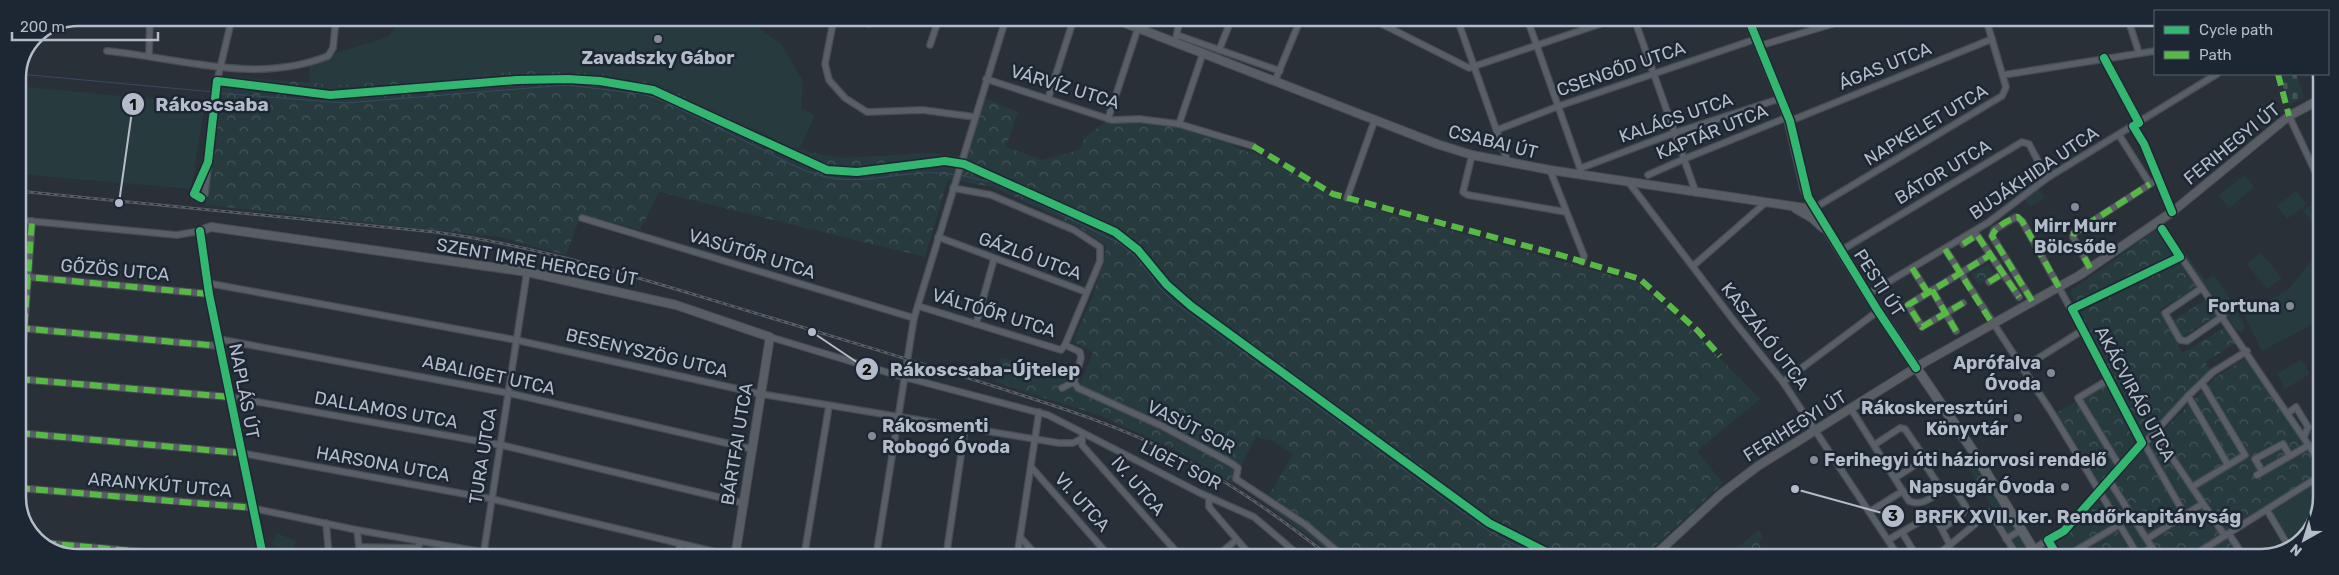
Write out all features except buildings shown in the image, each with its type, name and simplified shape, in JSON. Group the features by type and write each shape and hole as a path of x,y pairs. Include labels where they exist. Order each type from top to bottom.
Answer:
{"main road":[{"name":"PESTI ÚT","path":"1751,26 1782,98 1812,208 1830,234 1843,248 1878,311 1958,428 2032,549"}],"street":[{"path":"149,55 150,26"},
{"path":"208,162 195,190 195,196 200,199 205,194 216,85 230,26"},
{"path":"107,51 149,55 233,70 280,68 328,56 333,48 335,26"},
{"path":"832,26 825,64 829,80 845,98 867,112 923,110 974,117"},
{"path":"930,45 936,26"},
{"path":"877,549 914,318 953,185 1003,26"},
{"path":"1048,99 1071,26"},
{"name":"CSABAI ÚT","path":"1133,26 1176,38 1203,53 1437,144 1472,155 1550,170 1581,172 1630,184 1764,204 1812,208"},
{"path":"1178,26 1176,38 1219,50 1280,71"},
{"path":"1219,50 1229,26"},
{"path":"1275,81 1298,26"},
{"path":"1386,26 1469,68 1474,68 1596,26"},
{"path":"1460,26 1508,163"},
{"path":"1530,26 1581,172"},
{"path":"1637,26 1696,194"},
{"name":"CSENGŐD UTCA","path":"1497,130 1653,73 1758,42 1821,26"},
{"path":"1988,26 2003,75"},
{"path":"2130,26 2138,53"},
{"path":"1108,119 1138,28"},
{"name":"ÁGAS UTCA","path":"1789,119 1992,39"},
{"name":"NAPKELET UTCA","path":"1812,208 2002,96 2006,87 2003,75 2154,51"},
{"path":"1179,124 1203,53"},
{"path":"2104,58 2139,123"},
{"name":"BUJÁKHIDA UTCA","path":"1868,294 1989,222 2046,178 2215,75"},
{"name":"VÁRVÍZ UTCA","path":"986,79 1108,119 1138,119 1179,124 1253,146"},
{"name":"KALÁCS UTCA","path":"1581,172 1674,133 1782,98"},
{"name":"FERIHEGYI ÚT","path":"1662,549 1737,481 1916,368 2032,301 2060,287 2090,268 2158,223 2289,116 2313,103"},
{"path":"2289,116 2313,167"},
{"path":"1347,198 1375,119"},
{"name":"KAPTÁR UTCA","path":"1648,175 1684,158 1789,119"},
{"path":"2133,126 2144,144 2172,212"},
{"path":"2119,135 2150,184"},
{"name":"BÁTOR UTCA","path":"1843,248 2022,142 2029,144 2046,178"},
{"path":"1472,155 1463,192 1468,195 1566,212"},
{"path":"1550,170 1584,256 1582,262"},
{"name":"FERIHEGYI ÚT","path":"2090,268 2073,237 2074,233 2158,179"},
{"name":"KASZÁLÓ UTCA","path":"1630,184 1782,382 1816,430 1894,549"},
{"name":"GÁZLÓ UTCA","path":"938,238 1086,292 1100,261 1100,247 1074,230 991,195 953,185"},
{"path":"1693,266 1764,204"},
{"name":"CSABAI ÚT","path":"1790,206 1816,221 1830,234"},
{"name":"VASÚTŐR UTCA","path":"582,218 914,318"},
{"path":"2032,301 1992,239 1994,230 2011,220 2020,218 2060,287"},
{"name":"SZENT IMRE HERCEG ÚT","path":"26,221 177,235 200,232 211,227 528,272 676,305 770,337 904,377 1039,412"},
{"path":"26,296 32,221"},
{"path":"2158,223 2313,450"},
{"name":"NAPLÁS ÚT","path":"200,232 209,294 262,549"},
{"path":"1963,244 1977,235 2019,297"},
{"path":"1945,249 1992,324 2023,368 2134,549"},
{"path":"1963,303 1922,327 1908,305 1990,255"},
{"path":"2072,309 2180,257"},
{"path":"976,324 994,259"},
{"path":"1912,268 1956,331"},
{"name":"TURA UTCA","path":"484,549 528,272"},
{"path":"1989,282 2002,274"},
{"name":"GŐZÖS UTCA","path":"26,277 209,294"},
{"name":"BESENYSZÖG UTCA","path":"207,283 516,340 761,394 829,406 1059,443 1073,443 1082,436"},
{"name":"AKÁCVIRÁG UTCA","path":"2060,287 2142,443 2185,515"},
{"path":"2202,288 2166,311 2165,316 2178,337 2183,341 2187,341 2223,316"},
{"path":"1062,388 1074,382 1081,358 1080,352 1063,347 1086,292"},
{"name":"VÁLTÓŐR UTCA","path":"918,306 976,324 1063,347"},
{"path":"1782,382 1878,311"},
{"name":"ABALIGET UTCA","path":"26,328 219,342 508,393 752,448"},
{"path":"2023,368 2083,330"},
{"name":"BÁRTFAI UTCA","path":"737,549 770,337"},
{"path":"2032,549 2064,531 2142,443 2188,396 2213,372 2247,351"},
{"name":"DALLAMOS UTCA","path":"26,380 230,397 501,445 743,503"},
{"path":"2108,380 2078,398 2120,467"},
{"name":"VASÚT SOR","path":"1074,382 1085,393 1162,426 1238,468 1236,479 1306,525 1334,549"},
{"path":"2192,487 2245,455 2202,383"},
{"path":"2188,396 2228,465"},
{"path":"805,549 829,406"},
{"path":"2288,413 2296,407 2308,426 2304,438"},
{"path":"1851,409 1908,501 1916,504 1923,503 1949,487 1955,490 1966,507 1963,513 1942,529"},
{"path":"1018,549 1032,468 1039,412"},
{"name":"LIGET SOR","path":"1039,412 1082,436 1254,517 1292,549"},
{"path":"947,549 965,428"},
{"path":"1874,444 1900,428 1905,429 1922,454 1922,460 1942,490"},
{"name":"AKÁCVIRÁG UTCA","path":"2154,431 2202,504 2237,549"},
{"name":"HARSONA UTCA","path":"26,434 241,453 492,500 703,549"},
{"name":"IV. UTCA","path":"1082,436 1082,445 1174,549"},
{"path":"2290,456 2283,444 2255,460 2260,473 2310,445"},
{"path":"1895,478 1920,462"},
{"name":"VI. UTCA","path":"1032,468 1103,549"},
{"path":"2109,480 2152,547 2148,549"},
{"path":"2204,549 2313,480"},
{"name":"ARANYKÚT UTCA","path":"26,489 253,508 457,549"},
{"path":"1869,512 1903,491"},
{"path":"1209,497 1209,507 1244,549"},
{"path":"2147,539 2202,504"},
{"path":"2267,510 2279,529"},
{"path":"1945,549 1990,512 2013,549"},
{"path":"1888,540 1926,518 1937,520 1950,545"},
{"path":"326,524 328,549"},
{"path":"2078,549 2119,524"},
{"name":"ARANYKÚT UTCA","path":"357,530 359,547 416,548 421,542"},
{"path":"2006,539 2021,530"},
{"path":"1902,532 1912,549"},
{"path":"1020,537 1031,549"},
{"path":"1225,549 1236,540"},
{"path":"2048,540 2053,549"},
{"path":"58,544 110,549"},
{"path":"679,549 680,544"}],"green space":[{"path":"397,26 756,26 781,44 803,81 801,109 815,115 800,148 792,147 644,77 527,71 393,82 341,85 309,84 310,61 388,37"},
{"path":"527,71 644,77 792,147 842,158 931,153 964,157 982,97 1018,112 1006,147 1042,160 1079,150 1085,137 1105,122 1138,121 1177,126 1233,142 1233,146 1250,153 1251,151 1343,200 1638,283 1696,334 1760,399 1697,451 1723,483 1652,549 1325,549 1264,503 1293,455 1273,441 1256,437 1232,483 1178,451 1101,416 995,382 1001,357 1080,384 1093,352 1073,342 1093,295 1107,246 1077,226 993,187 948,179 925,257 659,192 640,230 581,214 566,255 500,237 205,205 220,76 341,85"},
{"path":"2279,75 2296,75 2304,97 2289,105"},
{"path":"26,87 205,104 191,189 26,175"},
{"path":"2244,175 2254,187 2229,208 2219,195"},
{"path":"2039,189 2045,198 2030,207 2024,198"},
{"path":"2296,191 2307,204 2287,219 2277,206"},
{"path":"2313,205 2313,226 2303,210"},
{"path":"2158,229 2176,257 2076,305 2070,291"},
{"path":"2182,248 2205,280 2214,275 2226,292 2245,326 2242,333 2237,331 2180,249"},
{"path":"2261,253 2282,278 2267,289 2247,264"},
{"name":"Fortuna","path":"2312,260 2313,324 2262,351 2244,315 2288,290"},
{"path":"2181,262 2198,286 2159,310 2167,324 2207,299 2218,314 2176,341 2182,353 2226,327 2237,342 2205,362 2211,371 2186,393 2143,438 2080,312"},
{"path":"1988,264 1995,275 1979,285 1971,274"},
{"path":"2247,357 2313,456 2313,476 2226,531 2237,549 2138,549 2104,494 2105,490 2215,378"},
{"path":"2301,359 2310,374 2285,389 2277,374"},
{"path":"2107,384 2139,442 2098,487 2054,414"},
{"path":"1968,454 2029,549 2018,549 1962,458"},
{"path":"2313,485 2312,507 2309,515 2279,515 2279,522 2272,511"},
{"path":"2098,500 2129,549 2062,549 2057,541"},
{"path":"1759,530 1762,536 1759,544 1761,549 1736,549"},
{"path":"277,533 296,541 293,549 283,549 272,544"}],"waterway":[{"path":"26,75 214,92"},
{"path":"218,93 345,103 567,85 641,94 656,98 790,164 808,172 828,177 853,180 926,173 956,175"},
{"path":"960,175 999,184 1119,243 1138,259 1159,287 1175,303 1470,518 1495,535 1524,549"}],"railway":[{"path":"26,192 435,232 524,248 612,270 1040,401 1133,435 1218,478 1275,515 1320,549"}],"marked path":[{"path":"2278,75 2289,116"},
{"path":"1253,146 1333,194 1560,255 1640,279 1698,331 1720,356"},
{"path":"2090,268 2073,237 2074,233 2150,184"},
{"path":"2032,301 1992,236 1999,227 2007,222 2018,217 2022,221 2059,287"},
{"path":"26,304 32,221"},
{"path":"1963,244 1977,235 2019,297"},
{"path":"1945,249 1992,323"},
{"path":"1963,303 1922,327 1908,305 1990,255"},
{"path":"1912,268 1928,293"},
{"path":"1989,282 2002,274"},
{"path":"26,277 209,294"},
{"path":"1932,290 1956,331"},
{"path":"26,329 219,346"},
{"path":"26,380 230,397"},
{"path":"26,434 241,453"},
{"path":"26,489 253,508"},
{"path":"58,544 110,549"}],"cycle path":[{"path":"1751,26 1790,121 1808,197 1878,311 1916,368"},
{"path":"2104,58 2139,123 2133,126 2144,144 2172,212"},
{"path":"201,198 194,194 208,162 217,81 330,95 517,80 568,79 600,81 653,90 827,170 857,172 945,161 964,164 1115,232 1138,250 1167,285 1191,306 1489,523 1540,549"},
{"path":"2053,549 2048,540 2064,531 2142,443 2072,309 2180,257 2162,229"},
{"path":"200,231 209,294 262,549"}],"place":[{"name":"Zavadszky Gábor","path":"658,39"},
{"name":"Rákoscsaba","path":"119,203"},
{"name":"Mirr Murr Bölcsőde","path":"2075,207"},
{"name":"Fortuna","path":"2290,306"},
{"name":"Rákoscsaba-Újtelep","path":"812,332"},
{"name":"Aprófalva Óvoda","path":"2051,373"},
{"name":"Rákoskeresztúri Könyvtár","path":"2018,418"},
{"name":"Rákosmenti Robogó Óvoda","path":"872,436"},
{"name":"Ferihegyi úti háziorvosi rendelő","path":"1814,460"},
{"name":"Napsugár Óvoda","path":"2065,487"},
{"name":"BRFK XVII. ker. Rendőrkapitányság","path":"1795,489"}]}
